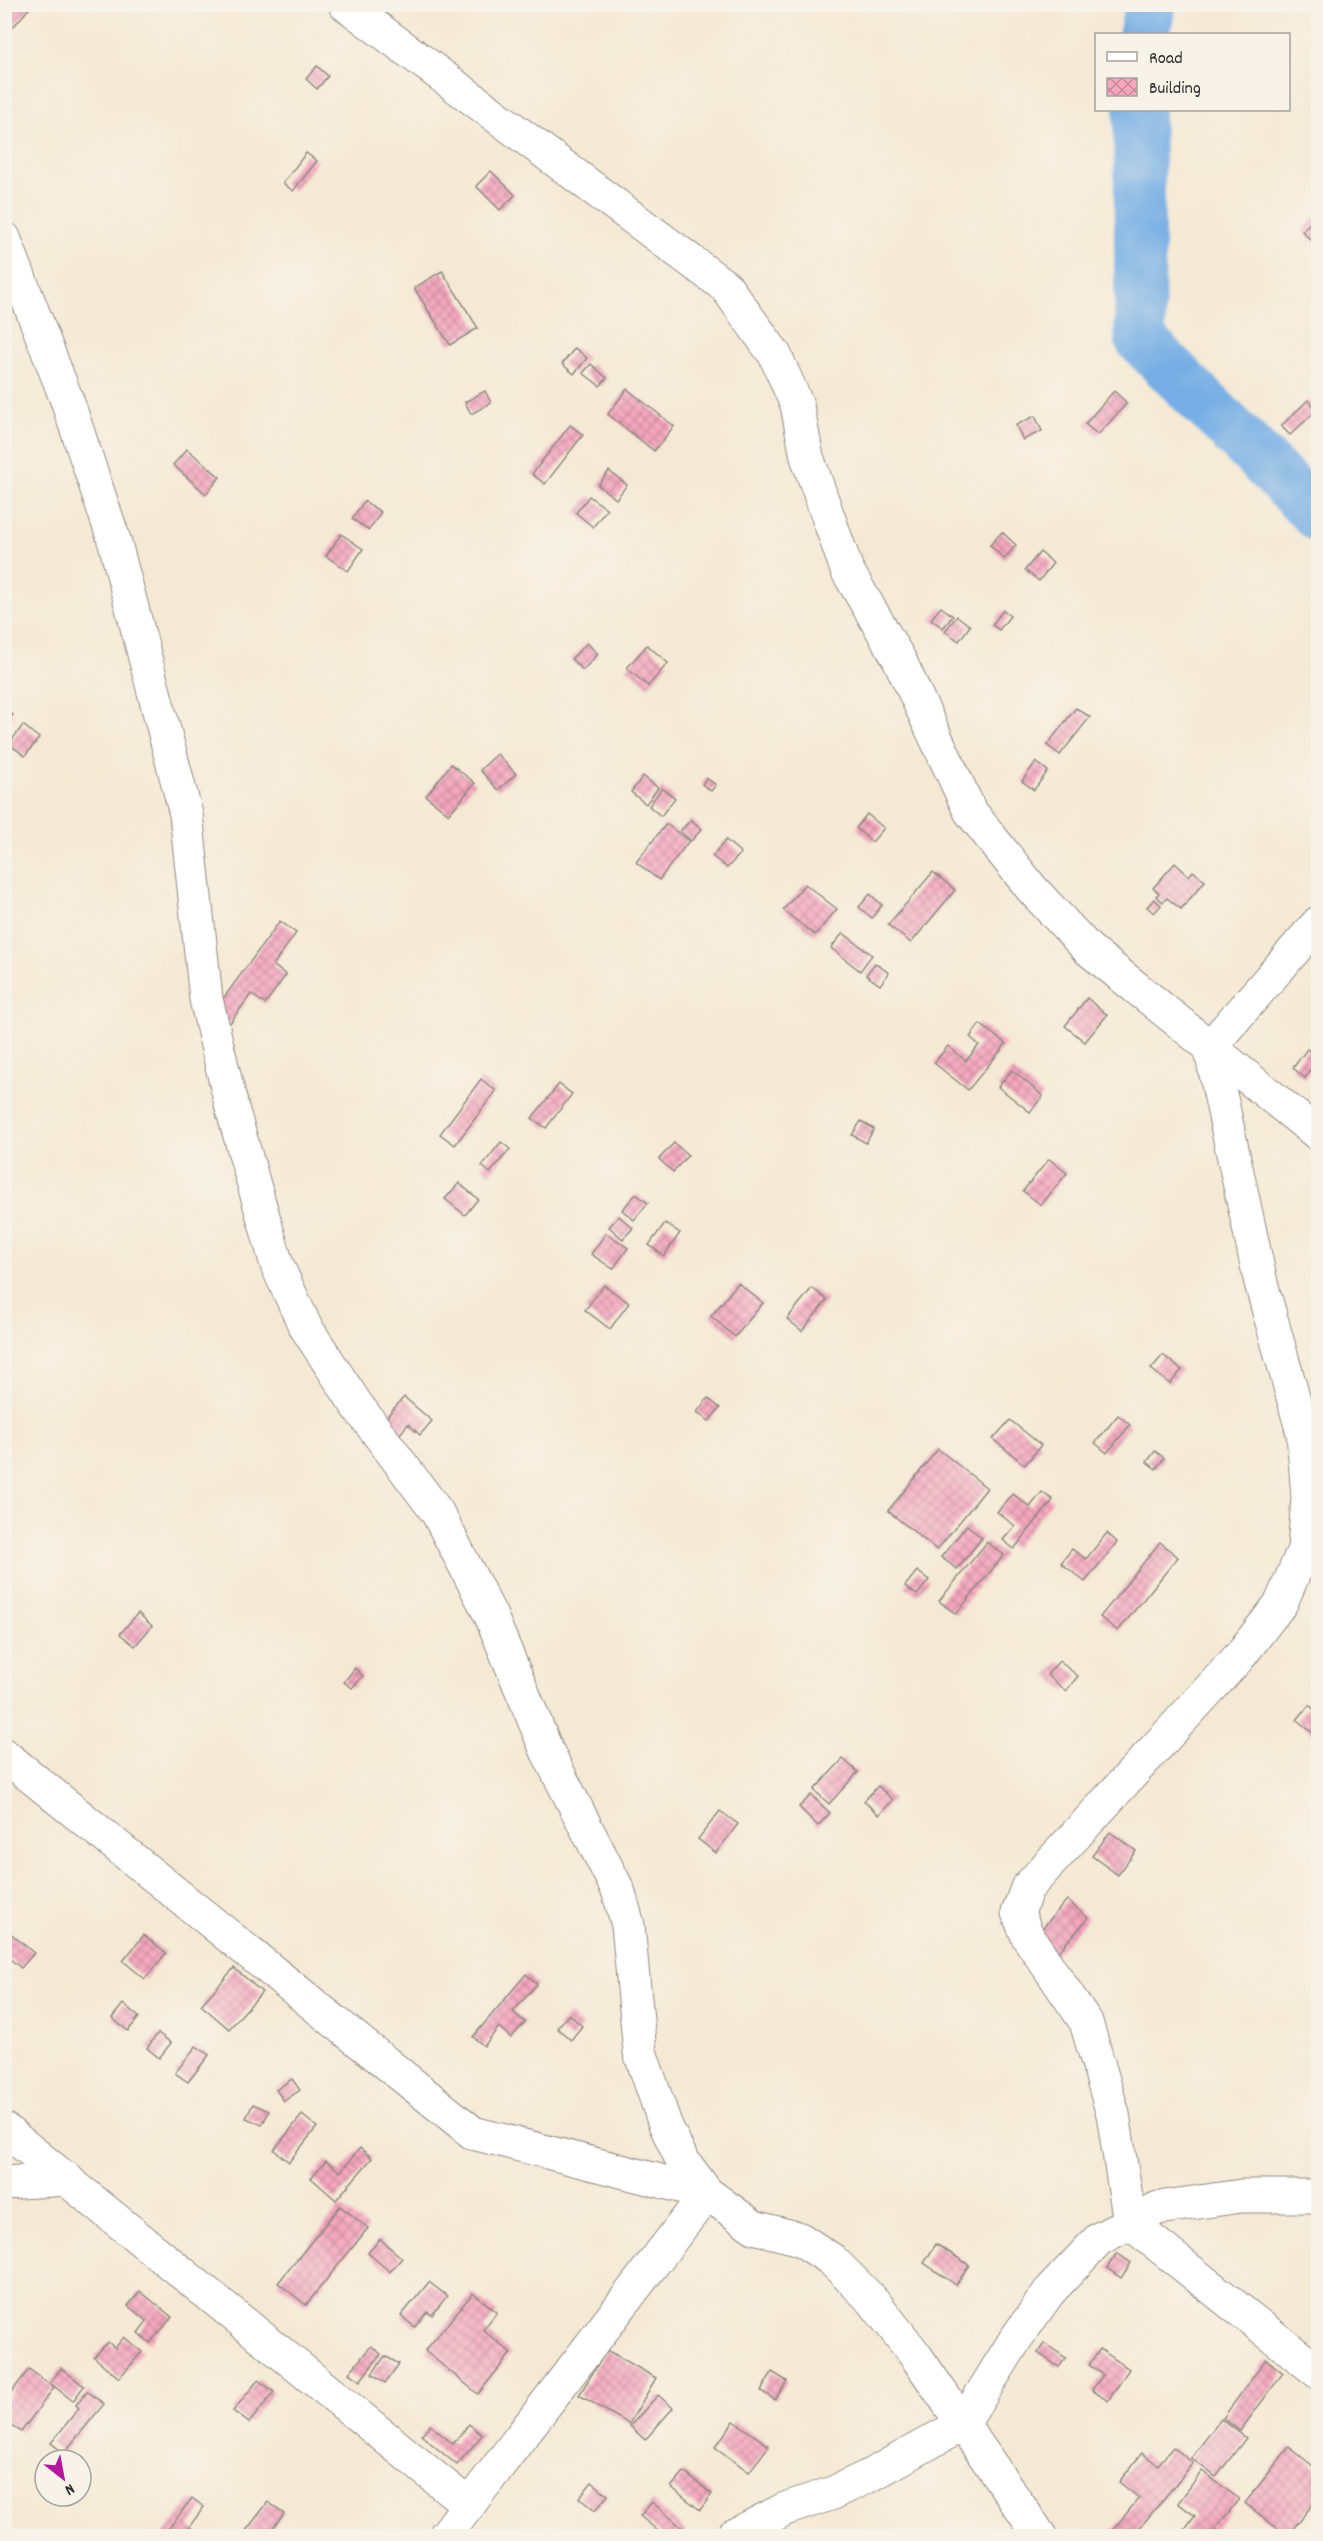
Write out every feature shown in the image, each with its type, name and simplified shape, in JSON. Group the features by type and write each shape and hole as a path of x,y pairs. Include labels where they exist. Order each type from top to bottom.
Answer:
{"street":[{"path":"345,4 726,287 775,355 797,405 807,457 848,570 899,659 970,811 1032,889 1088,949 1318,1134"},
{"path":"4,238 68,403 115,543 186,814 206,999 232,1108 277,1265 311,1335 356,1404 437,1512 490,1614 547,1751 618,1890 628,1925 640,2052 661,2113 681,2158 707,2193 754,2227 800,2239 832,2260 874,2302 916,2356 1040,2536"},
{"path":"1210,1047 1318,923"},
{"path":"1210,1047 1261,1283 1303,1433 1308,1498 1305,1549 1281,1603 1239,1656 1027,1888 1018,1913 1028,1937 1086,2022 1113,2114 1130,2223 1318,2372"},
{"path":"4,1755 473,2133 707,2193"},
{"path":"4,2129 469,2505"},
{"path":"4,2183 67,2179"},
{"path":"444,2536 707,2193"},
{"path":"733,2536 784,2510 833,2493 871,2475 963,2424 1015,2340 1049,2292 1099,2239 1158,2208 1241,2196 1318,2196"}],"building":[{"path":"12,4 33,4 14,26 4,17 4,13"},
{"path":"317,66 328,76 317,89 306,79"},
{"path":"306,153 317,161 293,191 283,183"},
{"path":"491,171 515,195 500,210 476,186"},
{"path":"1315,218 1318,221 1318,234 1312,241 1302,231"},
{"path":"442,271 478,328 450,345 414,288"},
{"path":"575,348 587,358 574,374 562,364"},
{"path":"591,364 607,378 600,386 583,373"},
{"path":"627,389 674,426 654,451 608,414"},
{"path":"485,391 491,403 471,414 465,402"},
{"path":"1114,391 1127,403 1098,435 1085,424"},
{"path":"1308,400 1317,410 1290,435 1281,426"},
{"path":"1035,416 1042,431 1023,440 1016,425"},
{"path":"570,425 583,435 545,484 532,474"},
{"path":"187,449 220,477 206,494 173,465"},
{"path":"609,471 627,485 616,499 598,485"},
{"path":"589,496 607,509 593,527 576,513"},
{"path":"364,501 381,512 369,530 352,519"},
{"path":"1002,532 1016,545 1004,559 990,545"},
{"path":"341,534 363,549 348,571 326,556"},
{"path":"1040,552 1053,563 1039,581 1025,570"},
{"path":"941,607 953,616 943,628 931,619"},
{"path":"1003,610 1010,616 999,630 992,625"},
{"path":"957,616 970,626 959,641 945,631"},
{"path":"587,643 598,654 583,670 571,659"},
{"path":"647,645 668,663 648,686 627,668"},
{"path":"4,708 13,715 4,724"},
{"path":"1076,708 1090,717 1060,755 1047,745"},
{"path":"23,725 39,738 25,756 9,744"},
{"path":"497,754 516,774 498,790 480,770"},
{"path":"1036,762 1048,771 1034,790 1022,781"},
{"path":"451,764 475,783 449,814 426,796"},
{"path":"643,776 658,788 646,804 631,792"},
{"path":"706,778 716,785 711,791 702,784"},
{"path":"662,788 675,798 661,816 649,806"},
{"path":"867,814 884,828 872,842 856,828"},
{"path":"691,820 702,829 691,841 680,831"},
{"path":"666,824 689,841 659,880 636,862"},
{"path":"726,840 741,853 727,868 712,856"},
{"path":"1175,863 1189,876 1193,871 1205,881 1181,909 1167,898 1163,902 1156,896 1159,893 1153,888"},
{"path":"933,872 955,890 911,943 888,925"},
{"path":"805,884 837,909 815,935 783,910"},
{"path":"870,894 882,905 872,918 859,907"},
{"path":"1154,899 1161,905 1154,913 1147,907"},
{"path":"280,921 296,933 273,965 286,975 265,1004 251,994 230,1023 214,1011"},
{"path":"843,933 872,955 860,971 831,948"},
{"path":"875,963 889,973 880,985 866,975"},
{"path":"1087,998 1107,1015 1085,1042 1065,1026"},
{"path":"980,1024 1006,1044 968,1090 934,1063 948,1046 966,1061 979,1045 970,1037"},
{"path":"1307,1049 1318,1059 1305,1078 1293,1068"},
{"path":"1012,1070 1043,1096 1030,1112 998,1087"},
{"path":"481,1079 496,1091 455,1145 440,1134"},
{"path":"559,1084 572,1094 546,1128 532,1118"},
{"path":"861,1121 874,1129 866,1143 852,1135"},
{"path":"501,1142 510,1149 490,1173 482,1166"},
{"path":"674,1143 688,1155 673,1172 659,1159"},
{"path":"1049,1159 1067,1173 1041,1205 1023,1191"},
{"path":"459,1183 478,1199 465,1215 445,1199"},
{"path":"636,1194 648,1203 634,1220 622,1210"},
{"path":"619,1216 633,1228 623,1239 609,1227"},
{"path":"665,1223 680,1233 664,1256 649,1245"},
{"path":"606,1233 628,1248 613,1269 591,1254"},
{"path":"738,1283 763,1303 735,1337 711,1316"},
{"path":"604,1285 629,1303 610,1329 585,1310"},
{"path":"812,1288 827,1300 802,1331 787,1319"},
{"path":"1163,1355 1182,1370 1170,1384 1151,1369"},
{"path":"404,1397 432,1421 420,1435 408,1424 393,1443 376,1429"},
{"path":"708,1398 720,1408 709,1421 697,1412"},
{"path":"1118,1415 1130,1425 1107,1453 1095,1443"},
{"path":"1010,1420 1041,1445 1025,1465 993,1439"},
{"path":"938,1449 987,1488 937,1550 888,1511"},
{"path":"1155,1451 1164,1458 1156,1469 1147,1462"},
{"path":"1042,1492 1053,1500 1014,1549 1003,1540 1015,1526 997,1512 1013,1494 1030,1507"},
{"path":"967,1525 982,1538 957,1569 941,1557"},
{"path":"1107,1533 1117,1542 1085,1582 1061,1563 1072,1549 1086,1559"},
{"path":"987,1542 1004,1555 956,1614 939,1601"},
{"path":"1160,1542 1178,1557 1118,1631 1100,1617"},
{"path":"917,1571 929,1580 917,1595 905,1586"},
{"path":"138,1613 152,1626 135,1646 120,1634"},
{"path":"1059,1661 1078,1676 1066,1691 1047,1675"},
{"path":"355,1668 363,1676 352,1688 344,1682"},
{"path":"1309,1705 1318,1713 1318,1731 1315,1735 1297,1720"},
{"path":"843,1759 858,1772 829,1804 814,1790"},
{"path":"878,1786 893,1800 879,1815 864,1801"},
{"path":"811,1795 830,1813 818,1826 799,1807"},
{"path":"720,1811 738,1824 716,1853 698,1839"},
{"path":"1110,1832 1136,1851 1118,1875 1092,1856"},
{"path":"1067,1900 1088,1918 1054,1957 1033,1939"},
{"path":"4,1928 34,1953 21,1968 4,1954"},
{"path":"144,1935 166,1953 145,1979 123,1961"},
{"path":"234,1968 262,1992 229,2029 201,2005"},
{"path":"526,1974 537,1984 513,2012 525,2022 511,2038 499,2027 484,2046 473,2037"},
{"path":"123,2004 139,2017 128,2031 112,2018"},
{"path":"569,2014 582,2026 571,2040 557,2028"},
{"path":"158,2033 171,2043 159,2058 147,2048"},
{"path":"196,2046 209,2055 188,2082 175,2073"},
{"path":"292,2079 300,2090 284,2101 276,2090"},
{"path":"253,2104 269,2111 262,2125 246,2118"},
{"path":"302,2115 317,2127 289,2162 274,2150"},
{"path":"360,2148 372,2158 336,2200 311,2178 326,2161 340,2172"},
{"path":"340,2206 368,2228 306,2305 278,2283"},
{"path":"380,2239 402,2258 390,2272 368,2253"},
{"path":"936,2244 969,2265 956,2285 924,2263"},
{"path":"1117,2253 1131,2263 1121,2278 1107,2268"},
{"path":"429,2282 447,2296 432,2315 427,2312 415,2327 401,2316"},
{"path":"140,2291 172,2317 150,2343 138,2333 147,2321 128,2306"},
{"path":"473,2293 497,2312 483,2330 511,2353 478,2394 425,2351"},
{"path":"124,2337 142,2352 119,2378 94,2357 108,2342 115,2348"},
{"path":"1044,2343 1066,2358 1059,2367 1038,2353"},
{"path":"371,2346 381,2354 360,2381 349,2373"},
{"path":"1100,2349 1129,2369 1108,2401 1092,2390 1103,2375 1089,2365"},
{"path":"607,2350 656,2378 629,2424 579,2395"},
{"path":"385,2356 399,2364 385,2383 372,2374"},
{"path":"1266,2359 1283,2373 1240,2431 1223,2418"},
{"path":"61,2368 84,2386 73,2401 50,2383"},
{"path":"29,2369 54,2388 21,2432 5,2420 5,2401"},
{"path":"772,2372 787,2381 775,2400 761,2391"},
{"path":"258,2380 274,2392 249,2423 233,2411"},
{"path":"87,2391 104,2404 68,2448 58,2448 51,2443 79,2408 76,2405"},
{"path":"658,2395 673,2408 645,2440 630,2426"},
{"path":"1221,2419 1246,2438 1216,2477 1191,2458"},
{"path":"734,2421 769,2446 749,2472 715,2447"},
{"path":"469,2424 482,2435 457,2465 421,2435 430,2425 453,2444"},
{"path":"1173,2447 1193,2463 1133,2536 1108,2536 1139,2498 1119,2482 1142,2453 1158,2465"},
{"path":"1289,2447 1318,2470 1318,2498 1287,2536 1245,2503"},
{"path":"1202,2471 1239,2499 1210,2536 1191,2536 1184,2531 1195,2516 1178,2503"},
{"path":"684,2472 712,2494 700,2510 671,2487"},
{"path":"592,2482 608,2495 595,2511 579,2498"},
{"path":"192,2498 204,2507 189,2527 202,2536 163,2536"},
{"path":"268,2502 284,2513 267,2536 242,2536"},
{"path":"652,2502 687,2532 683,2536 664,2536 640,2516"}],"waterway":[{"path":"1144,33 1151,4"},
{"path":"1139,111 1140,339 1318,516"}]}
